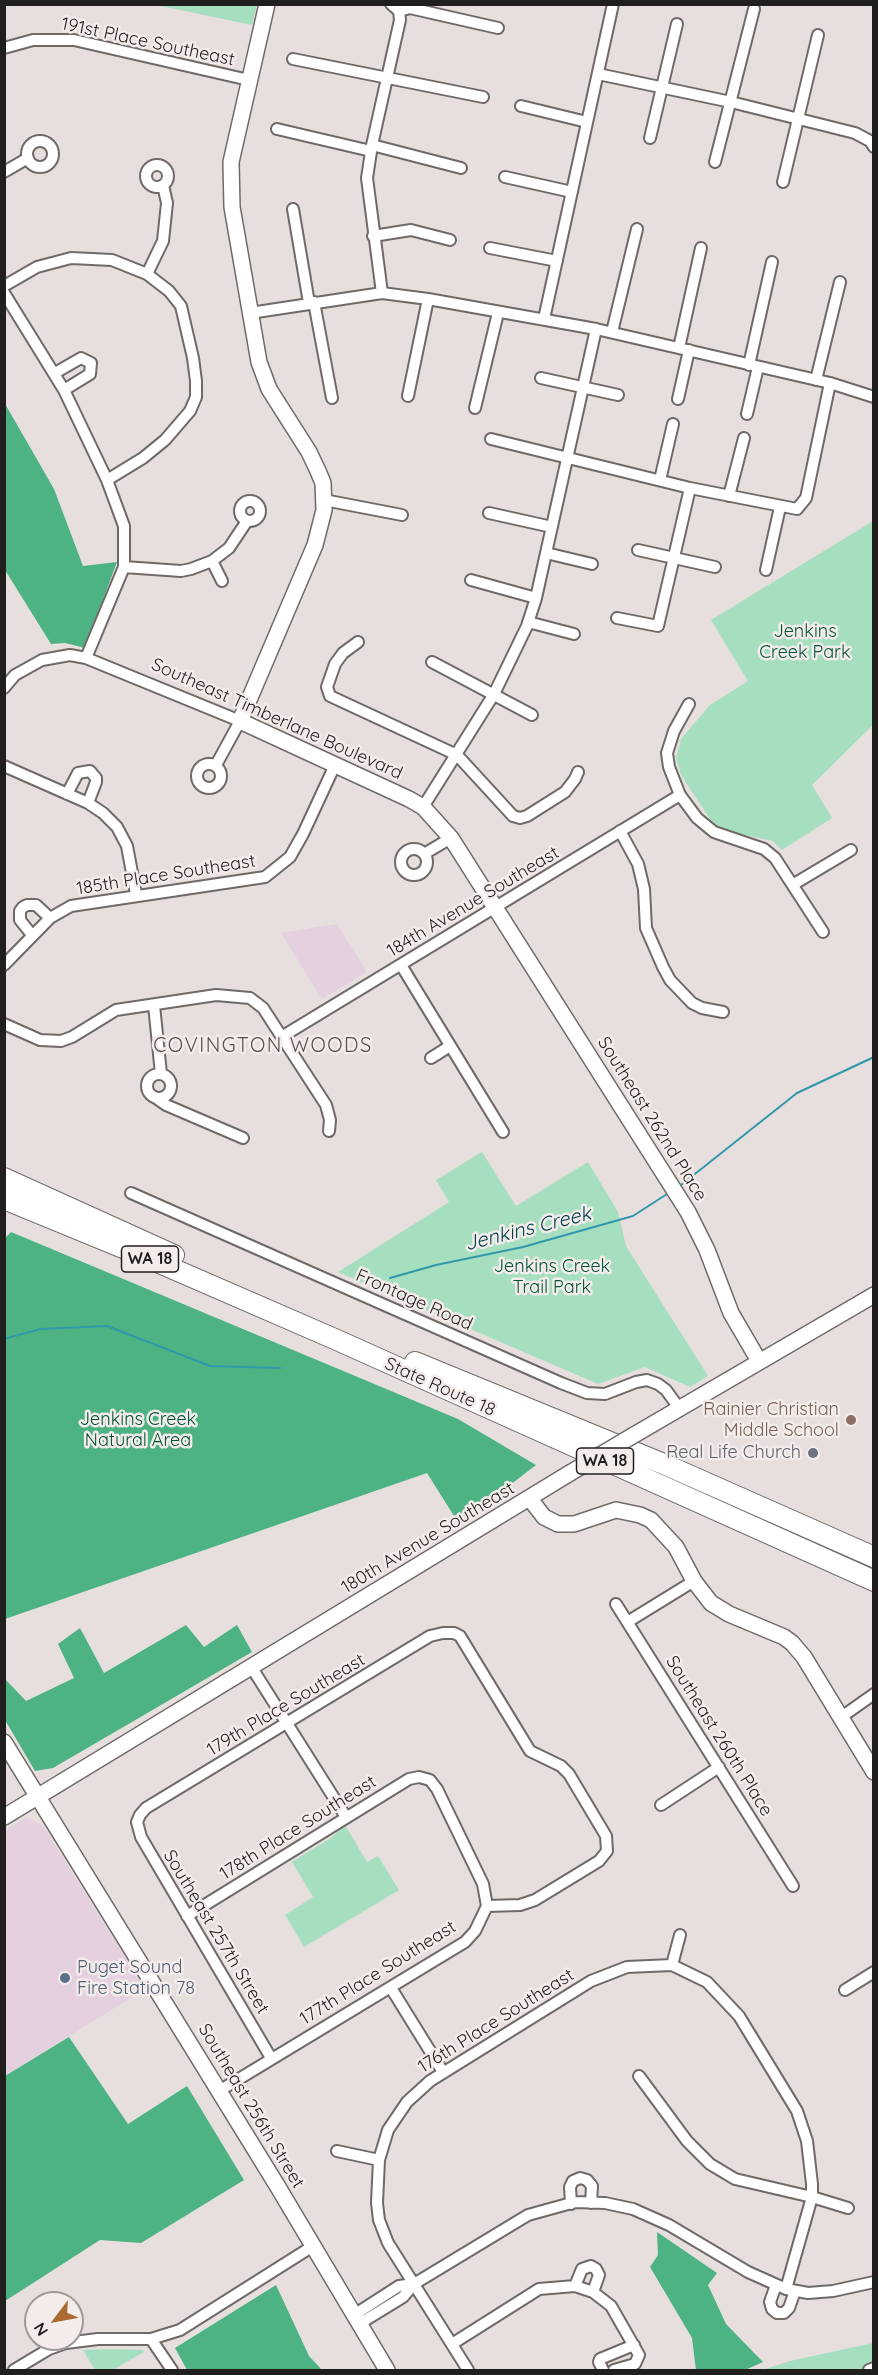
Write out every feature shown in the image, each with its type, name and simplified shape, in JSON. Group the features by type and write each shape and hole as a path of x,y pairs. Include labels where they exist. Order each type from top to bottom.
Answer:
{"highway":[{"path":"4,1169 150,1244"},
{"name":"State Route 18","path":"4,1178 150,1244 297,1317"},
{"name":"State Route 18","path":"4,1199 297,1317 873,1581"},
{"name":"State Route 18","path":"340,1336 666,1465 873,1557"}],"street":[{"path":"216,765 240,721 315,544 322,524 324,500 323,483 309,452 286,419 264,379 232,207 231,171 267,4"},
{"path":"544,319 613,4"},
{"path":"382,293 367,186 371,148 400,20 395,8 410,8 498,28"},
{"path":"715,162 754,9"},
{"path":"650,138 677,24"},
{"path":"783,182 818,35"},
{"name":"191st Place Southeast","path":"4,48 33,40 74,40 249,80"},
{"path":"293,59 483,97"},
{"path":"598,74 731,102 855,133 870,141 873,147"},
{"path":"521,106 587,122"},
{"path":"277,129 461,168"},
{"path":"4,172 28,158"},
{"path":"505,177 572,192"},
{"path":"147,274 163,241 167,203 163,185"},
{"path":"293,209 332,398"},
{"path":"612,332 637,229"},
{"path":"373,236 411,230 450,240"},
{"path":"490,248 556,261"},
{"path":"678,399 701,248"},
{"path":"4,286 37,267 71,258 112,260 147,274 169,291 180,306 193,358 196,397 190,411 165,440 143,458 107,480"},
{"path":"747,414 771,262"},
{"path":"816,380 840,282"},
{"path":"4,293 55,372 107,480 124,526 124,567 86,658"},
{"path":"250,313 382,293 428,299 612,332 830,383 873,397"},
{"path":"408,396 428,299"},
{"path":"475,408 498,313"},
{"path":"423,807 494,694 528,622 536,598 596,329"},
{"path":"55,372 81,358 91,363 90,374 64,390"},
{"path":"541,378 618,395"},
{"path":"491,439 690,488 794,509 800,507 806,498 830,383"},
{"path":"660,480 673,424"},
{"path":"729,496 744,438"},
{"path":"617,618 658,626 690,488"},
{"path":"324,500 402,515"},
{"path":"766,570 780,507"},
{"path":"489,513 552,527"},
{"path":"124,567 181,571 191,569 212,561 229,548 247,521"},
{"path":"638,550 715,567"},
{"path":"546,553 592,564"},
{"path":"212,561 222,581"},
{"path":"471,580 536,598"},
{"path":"528,622 574,634"},
{"path":"358,642 343,652 335,664 327,687 334,699 457,755 484,782 509,814 520,818 535,811 565,792 572,785 578,772"},
{"name":"Southeast Timberlane Boulevard","path":"4,688 15,675 42,660 70,655 86,658 240,721 389,788 423,807 451,838 494,908"},
{"path":"432,662 532,715"},
{"path":"689,704 674,731 667,753 669,767 680,795 697,818 714,832 764,849 775,858 823,932"},
{"name":"185th Place Southeast","path":"4,964 50,918 72,906 136,894 250,881 266,877 290,857 335,765"},
{"path":"4,766 87,803 111,820 123,837 130,859 136,894"},
{"path":"68,794 78,773 90,771 96,782 87,803"},
{"name":"184th Avenue Southeast","path":"283,1036 680,795"},
{"path":"620,831 638,864 644,889 646,928 666,974 692,1003 702,1008 723,1012"},
{"path":"424,854 451,838"},
{"path":"794,884 851,850"},
{"path":"33,935 20,920 20,911 23,907 27,904 36,904 50,918"},
{"name":"Southeast 262nd Place","path":"494,908 688,1212 707,1250 731,1313 759,1361"},
{"path":"401,965 503,1132"},
{"path":"4,1024 46,1041 61,1041 116,1010 216,995 250,998 263,1008 283,1036 326,1105 330,1120 329,1131"},
{"path":"154,1005 161,1074"},
{"path":"431,1058 450,1046"},
{"path":"156,1098 167,1095 171,1088 168,1077 161,1074 150,1078 147,1086 150,1093 156,1098 166,1106 243,1138"},
{"name":"Frontage Road","path":"131,1193 561,1383 587,1393 605,1394 646,1380 666,1390 679,1408"},
{"name":"180th Avenue Southeast","path":"4,1817 570,1473 873,1294"},
{"path":"530,1499 544,1516 558,1524 574,1524 616,1510 651,1520 666,1534 694,1581 711,1603 720,1610 770,1630 792,1642 804,1657 873,1772"},
{"path":"629,1621 694,1581"},
{"name":"Southeast 260th Place","path":"616,1604 629,1621 793,1886"},
{"name":"179th Place Southeast","path":"137,1822 140,1815 147,1809 430,1636 449,1632 460,1636 525,1745 534,1753 561,1766 569,1774 606,1836 607,1851 599,1861 536,1900 520,1905 487,1906"},
{"path":"252,1668 346,1817"},
{"path":"840,1718 873,1694"},
{"name":"Southeast 256th Street","path":"4,1742 219,2091 387,2370"},
{"path":"662,1804 719,1767"},
{"name":"178th Place Southeast","path":"187,1916 409,1779 419,1777 429,1780 437,1789 483,1884 487,1906"},
{"name":"Southeast 257th Street","path":"137,1822 141,1837 271,2058"},
{"name":"177th Place Southeast","path":"219,2091 465,1942 478,1926 487,1906"},
{"path":"680,1935 672,1965 707,1982 739,2016 797,2111 807,2141 812,2196 786,2288"},
{"name":"176th Place Southeast","path":"379,2160 388,2130 396,2116 417,2091 443,2072 591,1981 627,1967 672,1965"},
{"path":"844,1990 873,1972"},
{"path":"391,1988 443,2072"},
{"path":"639,2076 687,2141 710,2164 735,2179 812,2196 848,2208"},
{"path":"337,2151 379,2160 377,2203 379,2220 388,2243 468,2370"},
{"path":"571,2204 570,2187 573,2181 580,2178 590,2182 591,2202"},
{"path":"357,2320 399,2286 414,2284 528,2214 591,2202 633,2209 669,2225 748,2272 786,2288 808,2293 833,2291 873,2282"},
{"path":"14,2370 50,2349 66,2343 98,2339 151,2339 180,2330 313,2247"},
{"path":"575,2286 582,2269 591,2266 596,2269 598,2275 593,2292"},
{"path":"452,2344 539,2289 575,2286 593,2292 611,2306 639,2355 635,2364 614,2370"},
{"path":"151,2339 172,2370"},
{"path":"603,2370 599,2362 604,2356 634,2345"},
{"path":"869,2370 873,2368"}],"shaded area":[{"path":"337,924 365,969 365,973 322,999 281,933"},
{"path":"25,1818 43,1826 145,1989 5,2076 5,1831"}],"green space":[{"path":"156,5 257,5 252,25"},
{"path":"4,402 54,489 83,566 117,562 85,648 65,643 51,644 5,570"},
{"name":"Jenkins Creek Park","path":"873,521 873,725 812,785 832,818 782,850 773,841 722,830 710,819 681,775 676,758 681,739 710,705 748,681 711,620"},
{"name":"Jenkins Creek Trail Park","path":"482,1152 516,1206 588,1162 618,1212 626,1246 708,1376 690,1387 645,1367 598,1384 338,1272 449,1202 436,1180"},
{"name":"Jenkins Creek Natural Area","path":"11,1232 458,1419 536,1465 459,1524 427,1473 5,1619 4,1239"},
{"path":"186,1625 204,1647 237,1625 252,1652 53,1768 35,1771 5,1720 5,1679 26,1701 74,1678 58,1644 80,1628 104,1673"},
{"path":"345,1825 367,1862 378,1856 399,1890 304,1947 285,1915 313,1897 292,1862 332,1837"},
{"path":"69,2037 128,2124 187,2086 244,2180 141,2243 100,2240 5,2301 5,2076"},
{"path":"657,2232 717,2273 708,2285 726,2324 763,2362 745,2370 696,2370 692,2338 650,2267 658,2255"},
{"path":"276,2285 309,2356 322,2370 187,2370 175,2348"},
{"path":"873,2343 873,2364 863,2370 762,2370 790,2361"},
{"path":"84,2350 143,2350 144,2352 113,2370 95,2370"}],"waterway":[{"name":"Jenkins Creek","path":"681,1185 797,1093 874,1057"},
{"name":"Jenkins Creek","path":"390,1278 436,1265 523,1247 633,1216 667,1194"},
{"name":"Jenkins Creek","path":"4,1339 40,1329 107,1326 210,1366 280,1368"}],"place":[{"name":"Rainier Christian Middle School","path":"851,1420"},
{"name":"Real Life Church","path":"813,1453"},
{"name":"Puget Sound Fire Station 78","path":"65,1978"}],"district":[{"name":"COVINGTON WOODS","path":"263,1046"}]}
